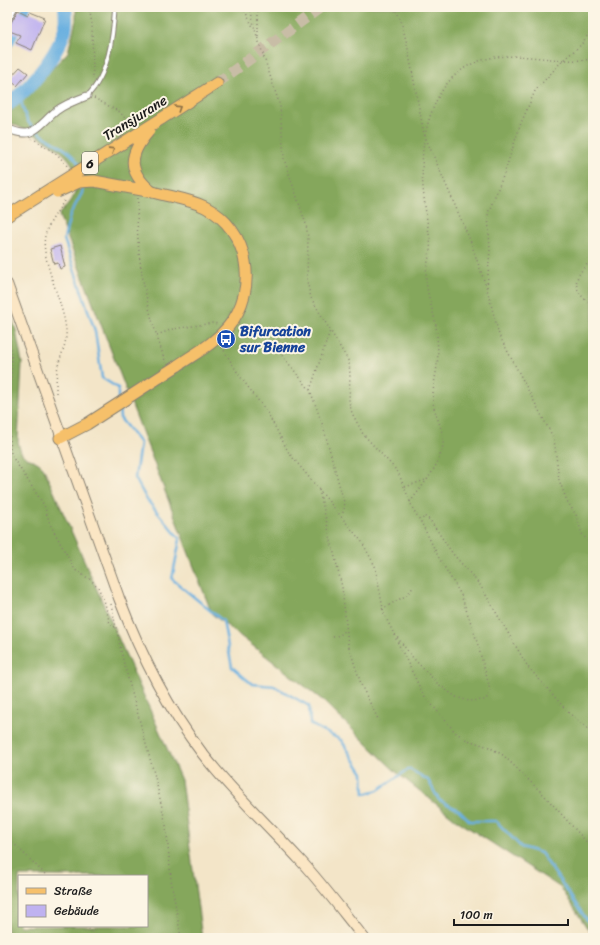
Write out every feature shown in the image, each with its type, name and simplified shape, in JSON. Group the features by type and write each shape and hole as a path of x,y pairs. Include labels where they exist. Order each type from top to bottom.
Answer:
{"main road":[{"name":"Transjurane","path":"7,216 217,83"},
{"path":"153,192 137,177 133,158 139,143 161,119"},
{"path":"20,208 69,186 87,181 103,182 153,192 198,204 215,214 229,227 236,238 243,250 247,268 246,286 242,303 234,319 219,336 172,364 87,424 60,438"}],"street":[{"path":"7,19 14,7"},
{"path":"7,128 26,134 34,132 64,106 87,96"},
{"path":"7,284 60,438 130,626 149,668 172,709 197,747 227,784 308,869 364,938"}],"lane":[{"path":"87,96 93,90 101,76 108,52 115,7"}],"path":[{"path":"89,7 92,24 93,90"},
{"path":"243,7 255,30"},
{"path":"250,7 258,41 280,106 284,159 308,231 308,287 313,304 348,362 352,413 364,434 398,472 410,502 439,558 461,595 475,635 489,685 490,694 485,700 479,702 469,702 456,697 438,684 414,659 393,632"},
{"path":"258,7 258,41"},
{"path":"394,7 400,18 407,44 424,134 470,240 487,290 499,336 554,439 559,480 567,501 576,515 582,534 593,547"},
{"path":"487,290 490,250 488,212 504,174 520,123 535,90 562,61 581,45 593,27"},
{"path":"410,502 428,479 441,452 443,443 435,417 433,398 438,364 436,326 426,275 430,241 421,177 421,158 424,134 438,96 446,83 455,74 473,63 489,58 502,56 562,61 593,59"},
{"path":"87,96 104,102 120,112 135,132"},
{"path":"26,134 58,155 68,168"},
{"path":"138,195 139,242 146,293 157,335 172,364"},
{"path":"56,396 57,371 64,348 66,331 60,301 46,257 44,241 49,227 67,197"},
{"path":"593,259 580,271 576,287 580,296 593,306"},
{"path":"157,335 173,329 213,323 218,324 219,336 224,349 239,375 258,399 289,453 342,515 362,542 375,566 382,609 422,694 455,732 465,739 490,747 503,755 544,795 593,849"},
{"path":"278,328 280,353 310,390 323,426 345,506 342,515"},
{"path":"310,390 330,331"},
{"path":"7,333 10,341 12,367 8,408 11,455 44,505 50,524 65,554 75,570 92,580 98,587 105,603 109,620 112,626 116,626 123,660 156,777 166,826 171,879 181,938"},
{"path":"405,487 428,479"},
{"path":"318,488 342,587 348,644 360,680 379,722"},
{"path":"421,522 424,516 430,520 453,554 472,573 502,621 513,644 541,683 569,712 593,733"},
{"path":"382,609 408,595 414,586"},
{"path":"333,637 340,635 346,630"},
{"path":"7,837 47,875"},
{"path":"87,927 97,938"}],"green space":[{"path":"76,7 593,7 593,937 561,888 455,819 396,772 321,699 212,614 59,215 74,195 77,181 74,168 67,157 57,148 7,121 7,115 68,52 76,20"},
{"path":"7,304 16,330 22,363 18,441 20,448 25,456 39,463 43,467 181,780 202,938 7,938"}],"building":[{"path":"18,10 28,15 30,12 45,18 32,50 16,43 20,35 7,30"},
{"path":"20,67 28,73 17,86 9,79"},
{"path":"60,246 65,267 60,269 58,263 54,264 50,249"}],"waterway":[{"path":"10,43 27,7"},
{"path":"7,105 23,92 40,74 59,44 65,28 65,7"},
{"path":"20,96 24,114 34,129 68,152 80,166"},
{"path":"83,184 82,193 70,215 64,239 95,331 102,378 118,388 118,400"},
{"path":"119,407 120,418 140,443 135,478 147,500 180,539 172,579 223,621 232,667 252,684 274,686 309,706 310,724 341,740 363,773 364,794 378,790 409,769 428,780 439,800 459,810 470,821 496,821 521,847 541,853 593,929"}],"tunnel":[{"path":"217,83 321,7"}],"place":[{"name":"Bifurcation sur Bienne","path":"226,339"}]}
